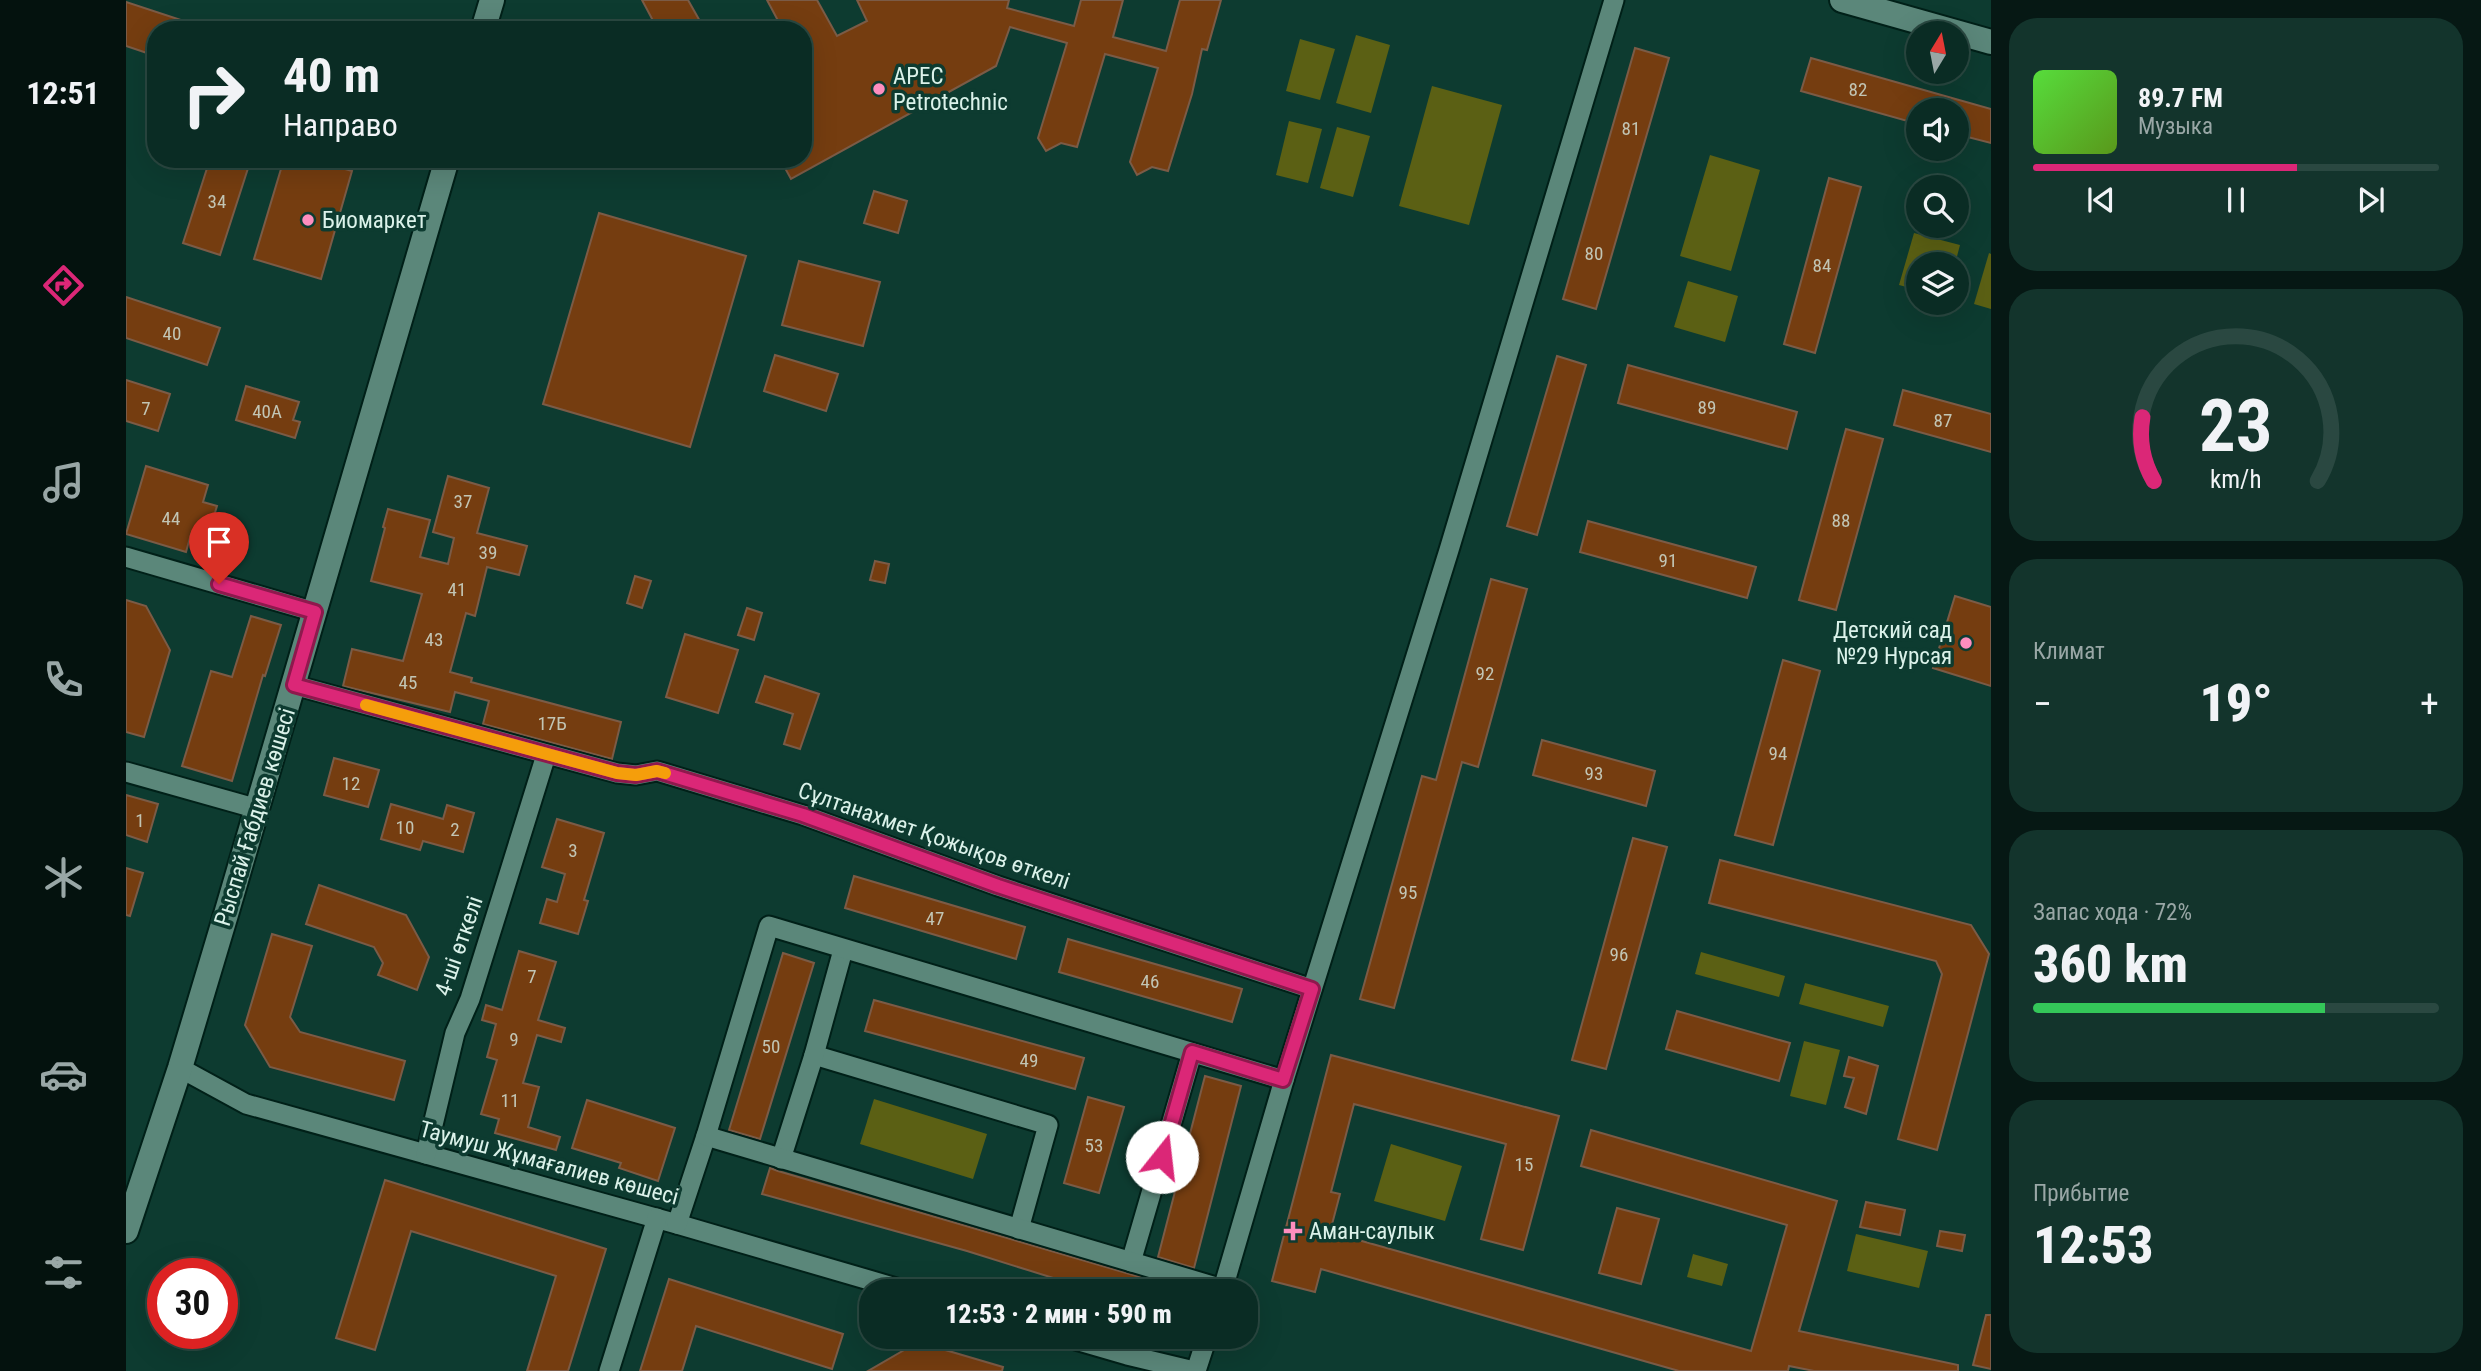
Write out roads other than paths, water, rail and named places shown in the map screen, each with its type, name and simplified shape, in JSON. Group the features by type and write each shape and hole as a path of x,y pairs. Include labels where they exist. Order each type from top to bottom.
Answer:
{"street":[{"path":"486,21 492,0"},
{"path":"1225,1279 1283,1080 1445,564 1614,0"},
{"path":"1842,0 1991,42"},
{"name":"Рыспай Ғабдиев көшесі","path":"126,1231 180,1068 258,809 444,168"},
{"path":"126,557 315,612"},
{"name":"Сұлтанахмет Қожықов өткелі","path":"294,685 617,773 636,775 657,771 803,815 998,886 1312,989"},
{"name":"4-ші өткелі","path":"426,1154 455,1032 470,999 546,755"},
{"path":"126,772 258,809"},
{"path":"677,1224 769,926 1283,1080"},
{"path":"781,1159 843,950"},
{"path":"1131,1262 1192,1052"},
{"path":"814,1055 1048,1125 1019,1229"},
{"name":"Таумуш Жұмағалиев көшесі","path":"180,1068 246,1104 865,1279"},
{"path":"706,1136 1186,1279"},
{"path":"609,1371 657,1218"},
{"path":"1093,1349 1125,1363 1195,1371 1203,1349"}],"place":[{"name":"APEC Petrotechnic","path":"879,89"},
{"name":"Биомаркет","path":"308,220"},
{"name":"Детский сад №29 Нурсая","path":"1966,643"},
{"name":"Аман-саулык","path":"1293,1231"}]}
